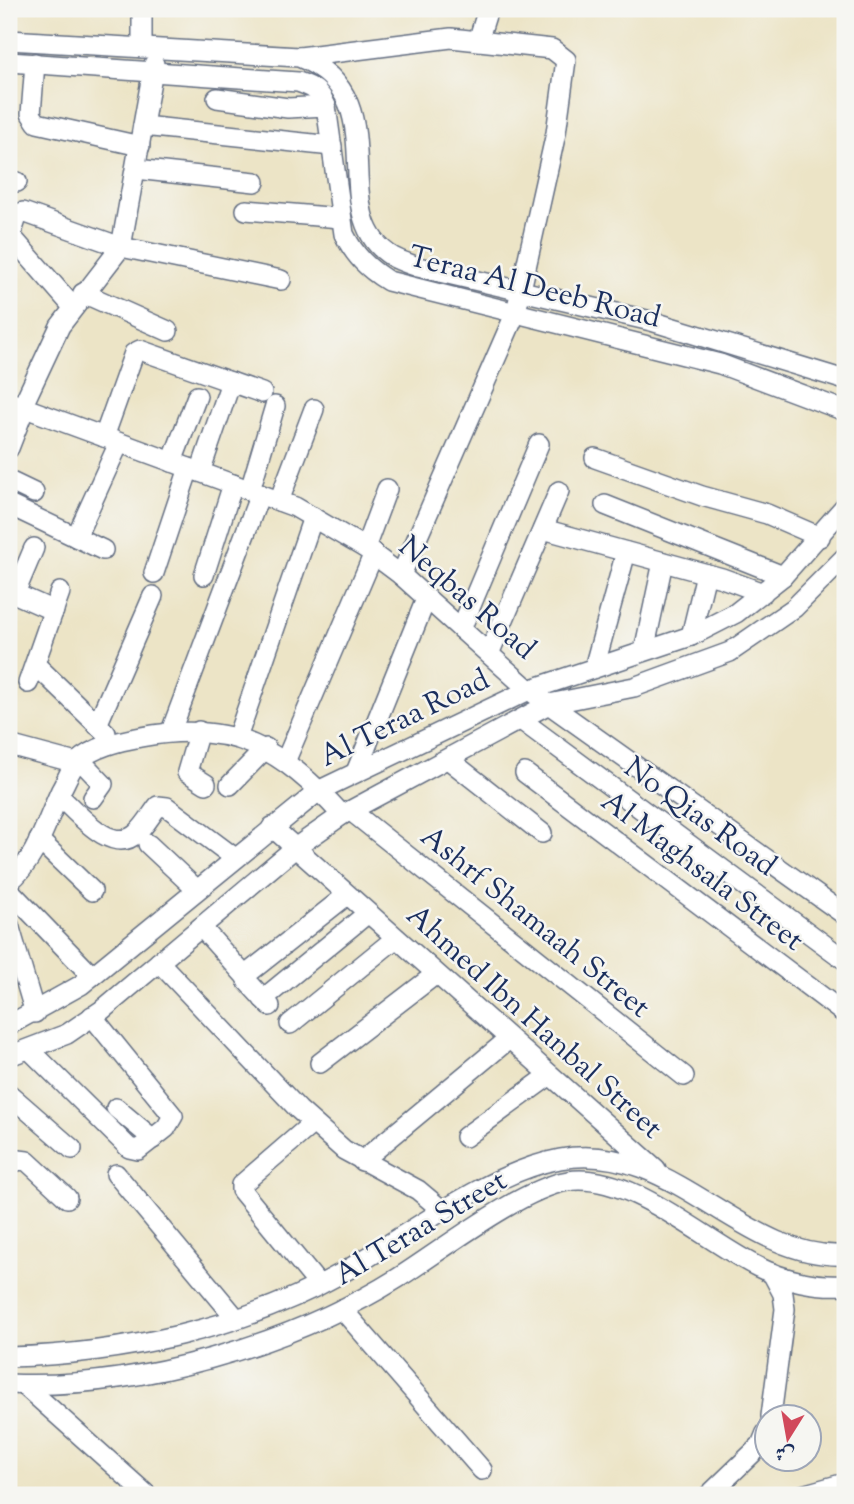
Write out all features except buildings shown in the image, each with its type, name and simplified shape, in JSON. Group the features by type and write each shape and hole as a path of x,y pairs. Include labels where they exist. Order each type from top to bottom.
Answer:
{"street":[{"path":"9,449 18,405 43,356 78,300 121,247 136,169 152,59 142,9"},
{"path":"478,41 488,9"},
{"path":"299,57 451,38 552,49 566,60 558,122 519,300 401,575"},
{"name":"Teraa Al Deeb Road","path":"9,40 152,59 312,86 321,94 326,106 340,218 353,253 368,268 388,281 409,289 519,300 651,321 845,380"},
{"name":"Teraa Al Deeb Road","path":"9,62 299,57 321,66 338,81 349,102 361,206 367,228 379,246 393,257 720,365 845,411"},
{"path":"35,63 31,114 43,125 141,136 332,146"},
{"path":"217,98 288,108 326,106"},
{"path":"136,169 255,182"},
{"path":"246,210 340,218"},
{"path":"168,331 78,300 9,237 18,214 23,212 121,247 281,281"},
{"path":"76,537 111,440 134,353 143,351 231,382 268,400 248,489 171,731"},
{"path":"187,468 231,382"},
{"path":"154,573 187,468 197,396"},
{"name":"Neqbas Road","path":"18,405 279,501 313,517 370,551 401,575 529,690 845,915"},
{"path":"279,501 314,409"},
{"path":"461,629 538,444"},
{"path":"594,457 702,496 767,514 820,537"},
{"path":"9,481 34,493"},
{"path":"204,575 248,489"},
{"path":"285,762 370,551 387,489"},
{"path":"489,654 559,491"},
{"path":"9,505 103,550"},
{"path":"604,505 783,576"},
{"name":"Al Teraa Road","path":"9,1026 35,1013 92,976 320,790 529,690 691,636 736,613 783,576 845,506"},
{"path":"237,738 313,517"},
{"path":"543,528 620,544 663,562 764,593"},
{"path":"594,668 620,544"},
{"path":"9,882 36,850 59,796 78,762 114,741 33,674 57,601 12,592 34,548"},
{"name":"Al Teraa Road","path":"9,1056 66,1034 92,1016 295,848 347,813 549,704 634,687 730,652 794,608 845,557"},
{"path":"644,651 663,562"},
{"path":"691,636 706,574"},
{"path":"97,725 153,596"},
{"path":"356,772 426,598"},
{"name":"No Qias Road","path":"521,720 845,960"},
{"name":"Ashrf Shamaah Street","path":"114,741 171,731 200,732 237,738 266,748 684,1076"},
{"path":"200,732 187,772 206,784"},
{"path":"9,745 78,762 103,784 93,798"},
{"path":"230,785 266,748"},
{"path":"448,759 542,833"},
{"name":"Al Maghsala Street","path":"525,773 845,1014"},
{"path":"59,796 108,838 129,838 136,834 158,806 167,807 235,858"},
{"name":"Ahmed Ibn Hanbal Street","path":"272,827 662,1174"},
{"path":"40,840 92,891"},
{"path":"148,844 197,890"},
{"path":"9,890 92,976"},
{"path":"201,927 246,977 347,894"},
{"name":"Ahmed Ibn Hanbal Street","path":"246,977 266,1003 368,913"},
{"path":"9,925 35,1013"},
{"path":"290,1024 396,938"},
{"path":"159,962 313,1123 362,1161 418,1190 443,1211"},
{"path":"320,1063 436,974"},
{"path":"30,1050 129,1148 138,1150 171,1122 171,1111 92,1016"},
{"path":"362,1161 509,1039"},
{"path":"465,1137 550,1075"},
{"path":"9,1094 72,1149"},
{"path":"116,1108 149,1142"},
{"path":"313,1123 241,1185 242,1190 318,1284"},
{"path":"9,1357 141,1343 208,1327 274,1305 318,1284 443,1211 538,1164 563,1158 619,1161 662,1174 717,1223"},
{"path":"9,1165 19,1160 27,1161 67,1198"},
{"path":"116,1174 235,1317"},
{"name":"Al Teraa Street","path":"16,1384 160,1370 278,1336 342,1309 396,1279 534,1192 566,1181 599,1181 615,1185 786,1245 827,1256 845,1255"},
{"name":"Al Teraa Street","path":"717,1223 772,1273 809,1283 845,1285"},
{"path":"772,1273 783,1294 785,1309 773,1402"},
{"path":"342,1309 482,1470"},
{"path":"16,1384 147,1495"},
{"path":"709,1495 752,1454"},
{"path":"802,1495 845,1483"}]}
